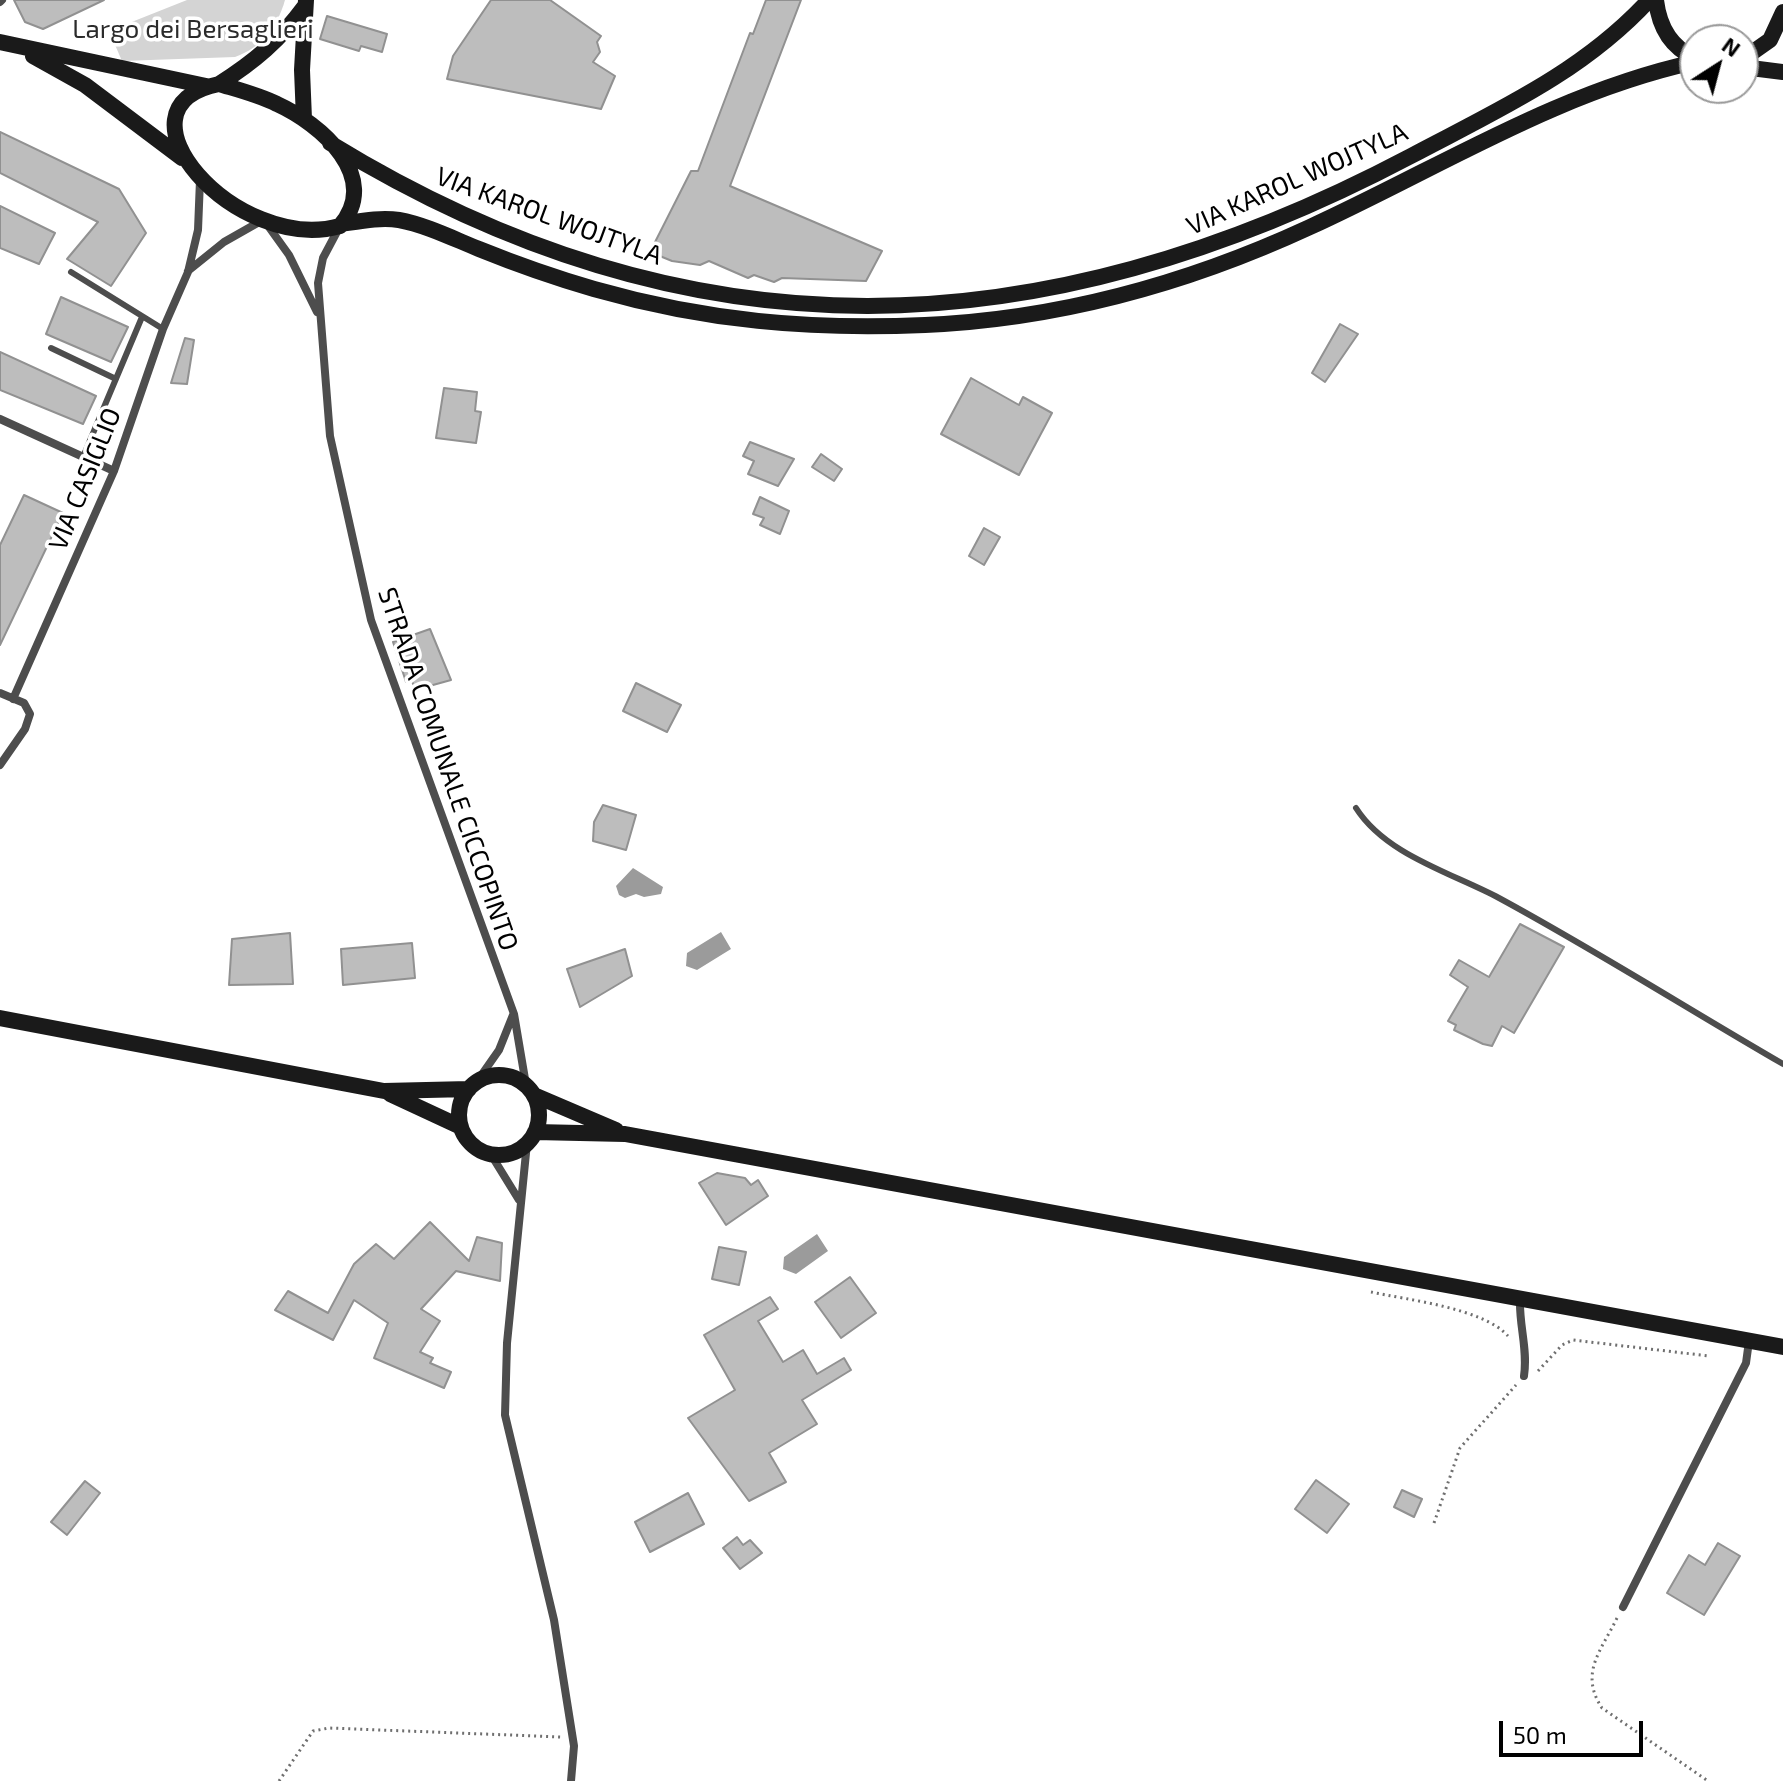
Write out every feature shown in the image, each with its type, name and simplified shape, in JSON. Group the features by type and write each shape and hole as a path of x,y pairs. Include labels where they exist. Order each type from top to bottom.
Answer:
{"street":[{"name":"VIA KAROL WOJTYLA","path":"330,143 418,195 528,240 654,281 800,305 936,305 1007,297 1141,269 1216,245 1272,222 1357,185 1543,87 1605,42 1649,0"},
{"path":"1656,0 1664,31 1679,48"},
{"path":"304,119 305,3"},
{"path":"187,162 176,144 174,127 179,107 190,95 257,60 284,34 305,3"},
{"path":"1759,48 1770,40 1783,12"},
{"path":"0,42 258,96 304,119 347,164 356,186 350,213 341,225"},
{"path":"17,48 85,85 187,162 223,198 263,222"},
{"name":"VIA KAROL WOJTYLA","path":"263,222 303,231 398,220 594,289 709,315 799,327 927,325 991,319 1073,306 1192,275 1308,228 1572,99 1679,64"},
{"path":"1759,69 1783,72"},
{"name":"VIA CASIGLIO","path":"13,699 114,471 163,329 188,272 198,230 199,175"},
{"name":"STRADA COMUNALE CICCOPINTO","path":"263,222 302,278 321,322"},
{"name":"VIA CASIGLIO","path":"188,272 224,242 263,222"},
{"name":"STRADA COMUNALE CICCOPINTO","path":"341,225 320,270 330,436 371,620 514,1014 530,1090"},
{"path":"0,419 114,471"},
{"path":"0,693 24,703 30,714 25,729 0,765"},
{"path":"461,1127 462,1100 499,1050 514,1014"},
{"path":"0,1018 384,1091 461,1127 477,1148 490,1153 503,1154 531,1137 625,1134 1521,1296 1783,1347"},
{"path":"384,1091 474,1084 503,1075 625,1134"},
{"path":"530,1090 539,1120 531,1137 520,1201 505,1415 554,1620 573,1737 571,1781"},
{"path":"490,1153 520,1201"},
{"path":"1521,1296 1519,1327 1528,1352 1524,1376"},
{"path":"1623,1607 1746,1363 1749,1341"}],"lane":[{"path":"71,272 163,329"},
{"path":"83,457 142,317"},
{"path":"51,348 116,379"},
{"path":"1356,808 1367,825 1391,843 1499,899 1783,1064"}],"path":[{"path":"1371,1292 1473,1315 1491,1322 1511,1341"},
{"path":"1434,1523 1460,1448 1524,1376 1534,1375 1562,1345 1573,1340 1709,1356"},
{"path":"1623,1607 1590,1674 1592,1692 1602,1708 1708,1781"},
{"path":"279,1781 313,1731 329,1728 573,1737"}],"green space":[{"name":"Largo dei Bersaglieri","path":"187,0 285,0 278,19 261,42 235,57 122,61 109,31"}],"shaded area":[{"path":"633,868 663,887 661,894 644,897 636,894 625,898 619,895 616,886"},
{"path":"721,932 731,949 697,970 686,966 687,953"},
{"path":"817,1234 828,1251 796,1274 783,1269 784,1257"}],"building":[{"path":"14,0 104,0 43,29 25,22"},
{"path":"491,0 550,0 601,36 597,42 600,52 593,62 615,76 601,109 447,79 453,56"},
{"path":"766,0 801,0 730,186 882,251 866,281 782,278 774,282 754,275 748,278 709,261 700,265 672,261 650,252 691,171 698,171 750,33 753,34"},
{"path":"327,16 387,34 382,52 361,46 359,51 320,39"},
{"path":"0,132 119,189 146,233 111,286 67,259 98,222 0,173"},
{"path":"0,206 55,233 39,264 0,248"},
{"path":"61,297 128,327 111,362 46,334"},
{"path":"1340,324 1358,334 1325,382 1312,373"},
{"path":"185,338 194,340 187,384 171,383"},
{"path":"0,352 96,396 83,424 0,390"},
{"path":"971,378 1019,405 1023,397 1052,413 1019,475 941,434"},
{"path":"444,388 477,392 475,411 481,412 476,443 436,438"},
{"path":"750,442 794,459 778,486 748,474 754,461 743,456"},
{"path":"821,454 842,469 834,481 812,467"},
{"path":"24,495 63,513 0,645 0,545"},
{"path":"760,497 789,511 780,534 760,525 764,518 753,514"},
{"path":"984,528 1000,537 984,565 969,556"},
{"path":"430,629 451,680 415,690 412,681 406,682 393,642"},
{"path":"636,683 681,705 667,732 623,711"},
{"path":"603,805 636,815 626,850 593,841 594,822"},
{"path":"1520,924 1564,947 1514,1033 1502,1026 1492,1046 1483,1044 1454,1030 1456,1025 1448,1021 1468,987 1450,975 1459,960 1489,977"},
{"path":"290,933 293,984 229,985 232,939"},
{"path":"412,943 415,978 343,985 341,949"},
{"path":"625,949 632,976 580,1007 567,969"},
{"path":"717,1173 745,1178 751,1185 758,1180 768,1196 726,1225 699,1183"},
{"path":"430,1222 469,1261 477,1237 502,1243 500,1281 456,1271 421,1309 440,1321 420,1352 433,1358 430,1363 451,1372 444,1388 374,1358 388,1323 354,1300 333,1340 275,1310 288,1291 328,1313 354,1264 376,1244 394,1259"},
{"path":"719,1247 746,1252 739,1285 712,1279"},
{"path":"850,1277 876,1313 841,1338 815,1302"},
{"path":"770,1297 778,1309 758,1321 783,1362 803,1350 817,1374 844,1358 851,1370 802,1400 817,1424 769,1453 786,1482 749,1501 688,1418 735,1390 704,1335"},
{"path":"1316,1480 1349,1504 1327,1533 1295,1509"},
{"path":"85,1481 100,1493 67,1535 51,1522"},
{"path":"1402,1490 1422,1499 1414,1517 1394,1507"},
{"path":"688,1493 704,1524 650,1552 635,1522"},
{"path":"737,1537 743,1545 750,1540 762,1553 740,1569 723,1548"},
{"path":"1718,1543 1740,1556 1704,1615 1667,1593 1689,1555 1705,1565"}]}
